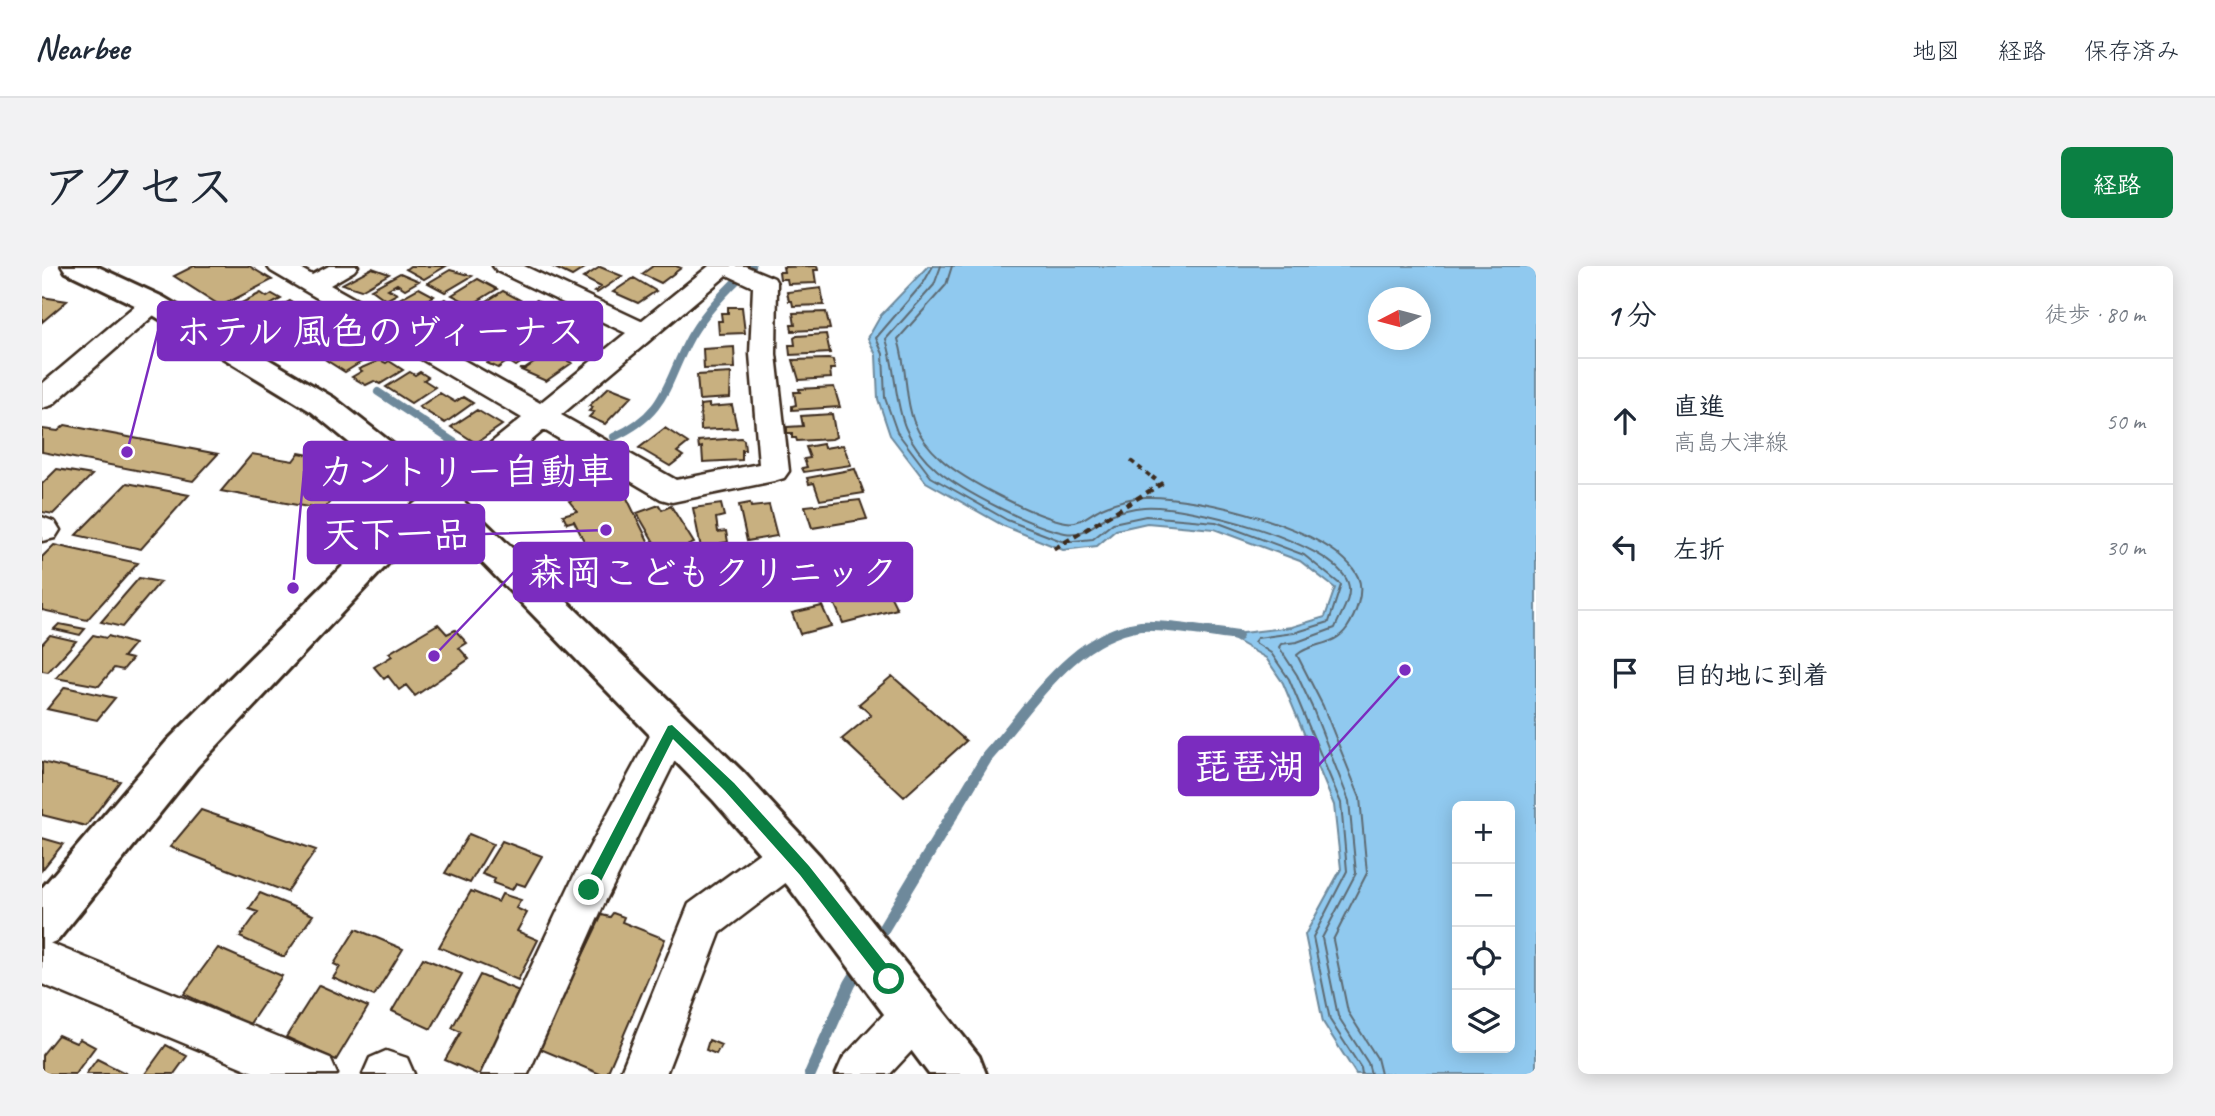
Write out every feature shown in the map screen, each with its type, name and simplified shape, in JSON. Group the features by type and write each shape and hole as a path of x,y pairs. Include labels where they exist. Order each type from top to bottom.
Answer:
{"main road":[{"path":"75,266 153,303 323,405 440,499 729,787 790,855 858,939 961,1074"},
{"path":"42,924 182,754 387,544 440,499"}],"street":[{"path":"279,266 312,285 541,416 672,491 774,471 763,354 765,283 726,267 643,332 541,416 440,499"},
{"path":"312,285 346,266"},
{"path":"505,266 643,332"},
{"path":"42,399 153,303"},
{"path":"504,1074 589,890 672,730"},
{"path":"643,1074 704,919 790,855"},
{"path":"42,962 314,1074"},
{"path":"859,1074 902,996"},
{"path":"386,1074 391,1074"}],"path":[{"path":"1054,549 1161,484 1131,461"}],"water":[{"path":"928,266 1536,266 1536,1074 1356,1074 1323,1022 1305,935 1341,869 1334,805 1283,683 1266,658 1226,635 1292,627 1325,617 1335,588 1300,561 1214,529 1147,523 1116,530 1097,546 1063,550 1004,526 926,482 890,435 878,399 876,355 868,338 881,315"}],"building":[{"path":"194,266 249,266 272,280 221,306 174,276"},
{"path":"410,266 446,266 424,279 406,269"},
{"path":"551,266 588,266 572,276"},
{"path":"653,266 681,268 661,283 642,274"},
{"path":"817,266 818,270 814,270 816,283 788,284 787,279 780,279 779,272 784,272 783,267"},
{"path":"600,267 622,276 597,293 594,292 601,287 583,278"},
{"path":"372,268 389,274 361,290 342,284"},
{"path":"450,270 472,276 445,292 428,283"},
{"path":"400,273 419,281 405,289 397,284 388,289 397,294 386,300 371,289"},
{"path":"634,278 656,291 638,303 613,292"},
{"path":"478,279 497,289 471,305 452,295"},
{"path":"419,288 434,296 404,313 385,307"},
{"path":"821,288 824,305 793,306 792,301 789,301 787,292"},
{"path":"503,291 522,301 497,316 479,306"},
{"path":"261,293 267,297 272,294 281,299 242,320 228,310"},
{"path":"42,297 67,301 42,322"},
{"path":"445,299 463,309 432,327 423,323 431,318 422,313"},
{"path":"537,300 542,303 539,305 542,307 535,311 540,313 535,316 540,319 530,326 519,321 513,325 503,319"},
{"path":"290,301 307,311 270,330 255,320"},
{"path":"728,307 742,307 745,333 719,334 718,321 722,321 721,313 728,313"},
{"path":"826,312 830,329 792,331 791,325 795,325 793,313"},
{"path":"826,334 830,353 790,355 789,345 795,345 794,338 797,336"},
{"path":"357,341 376,353 345,372 326,360"},
{"path":"517,343 535,353 516,366 508,361 498,368 487,363"},
{"path":"734,347 735,368 704,369 703,349"},
{"path":"550,352 572,363 546,381 519,369 525,369"},
{"path":"380,360 386,363 389,361 403,370 380,384 374,381 366,385 352,377 362,371 359,369"},
{"path":"793,360 833,360 835,369 830,369 831,378 799,380"},
{"path":"410,372 415,375 420,372 428,377 424,380 435,387 411,403 386,387"},
{"path":"731,373 730,398 699,400 697,375"},
{"path":"609,387 632,396 605,424 589,417 594,412 589,411 593,407 589,406"},
{"path":"834,387 840,407 792,410 792,406 796,405 794,392 800,392 799,389"},
{"path":"440,393 455,402 463,397 473,403 445,423 419,407"},
{"path":"709,404 709,407 732,405 737,428 701,430 700,405"},
{"path":"477,410 502,425 476,443 451,427"},
{"path":"832,414 836,437 832,439 797,441 792,438 792,433 787,433 787,427 803,426 801,416"},
{"path":"65,425 218,454 193,481 42,452 42,429 58,431"},
{"path":"665,428 688,443 677,452 683,456 670,466 639,448"},
{"path":"744,440 745,450 742,450 742,460 703,462 702,447 699,448 698,441"},
{"path":"823,444 824,448 843,445 851,465 804,472 802,468 807,467 804,459 810,458 806,447"},
{"path":"299,453 320,457 312,467 350,474 324,510 221,491 252,454 293,461"},
{"path":"57,469 92,475 53,514 42,512 42,484"},
{"path":"855,469 864,493 820,500 814,483 809,484 807,478"},
{"path":"127,483 189,495 141,549 76,535"},
{"path":"621,486 654,553 640,559 637,551 597,567 574,521 567,523 563,515 577,511 569,501 599,490"},
{"path":"860,500 867,519 812,528 805,506"},
{"path":"750,503 751,507 769,505 777,536 747,541 739,505"},
{"path":"721,504 724,516 716,518 718,532 726,531 728,542 721,543 722,548 701,548 693,508"},
{"path":"659,505 662,510 671,506 694,543 662,556 637,513"},
{"path":"54,545 138,563 87,620 42,610 42,557"},
{"path":"876,567 897,609 843,623 824,580"},
{"path":"139,578 160,582 122,627 101,622"},
{"path":"822,606 831,626 800,634 792,613"},
{"path":"59,624 85,629 80,635 54,629"},
{"path":"438,624 447,634 455,630 467,643 459,648 469,659 415,696 406,685 399,690 388,676 384,679 374,667 392,656 389,653"},
{"path":"50,635 76,641 48,672 42,671 42,644"},
{"path":"93,635 106,638 108,636 134,644 123,657 132,659 123,670 114,668 99,686 56,678"},
{"path":"892,676 966,741 904,797 842,739 871,715 859,704"},
{"path":"65,687 115,698 97,720 47,709"},
{"path":"42,762 120,781 86,826 42,815"},
{"path":"201,810 316,850 287,892 170,847"},
{"path":"469,834 493,844 470,883 445,873"},
{"path":"42,838 63,844 42,870"},
{"path":"502,841 542,856 525,886 516,883 512,890 493,883 495,879 482,874"},
{"path":"471,891 498,902 502,894 521,900 516,908 527,913 517,931 538,940 518,980 439,947"},
{"path":"260,893 313,915 284,957 240,937 258,912 249,909"},
{"path":"613,913 624,917 622,922 665,939 607,1074 600,1074 538,1048 602,915 610,917"},
{"path":"356,929 403,949 374,996 333,978 340,967 334,964"},
{"path":"218,948 282,976 249,1025 184,994"},
{"path":"423,958 462,974 431,1029 392,1011"},
{"path":"480,975 524,993 482,1074 477,1074 445,1060 461,1032 452,1028"},
{"path":"319,985 368,1007 336,1060 286,1037"},
{"path":"58,1035 76,1043 80,1039 95,1047 75,1074 42,1074 42,1055"},
{"path":"709,1040 721,1045 716,1054 706,1050"},
{"path":"166,1045 187,1056 174,1074 145,1074"},
{"path":"97,1059 127,1074 86,1074"}],"waterway":[{"path":"614,437 646,417 656,406 697,326 752,266"},
{"path":"378,392 469,452"},
{"path":"527,451 580,451"},
{"path":"998,743 1043,688 1077,655 1118,632 1151,626 1238,636"},
{"path":"875,943 987,757 1000,742"},
{"path":"810,1074 850,984 861,966"}],"place":[{"name":"ホテル 風色のヴィーナス","path":"127,452"},
{"name":"天下一品","path":"606,530"},
{"name":"カントリー自動車","path":"293,588"},
{"name":"森岡こどもクリニック","path":"434,656"},
{"name":"琵琶湖","path":"1405,670"}],"route":[{"path":"589,890 672,730 729,787 804,871 889,979"}]}
